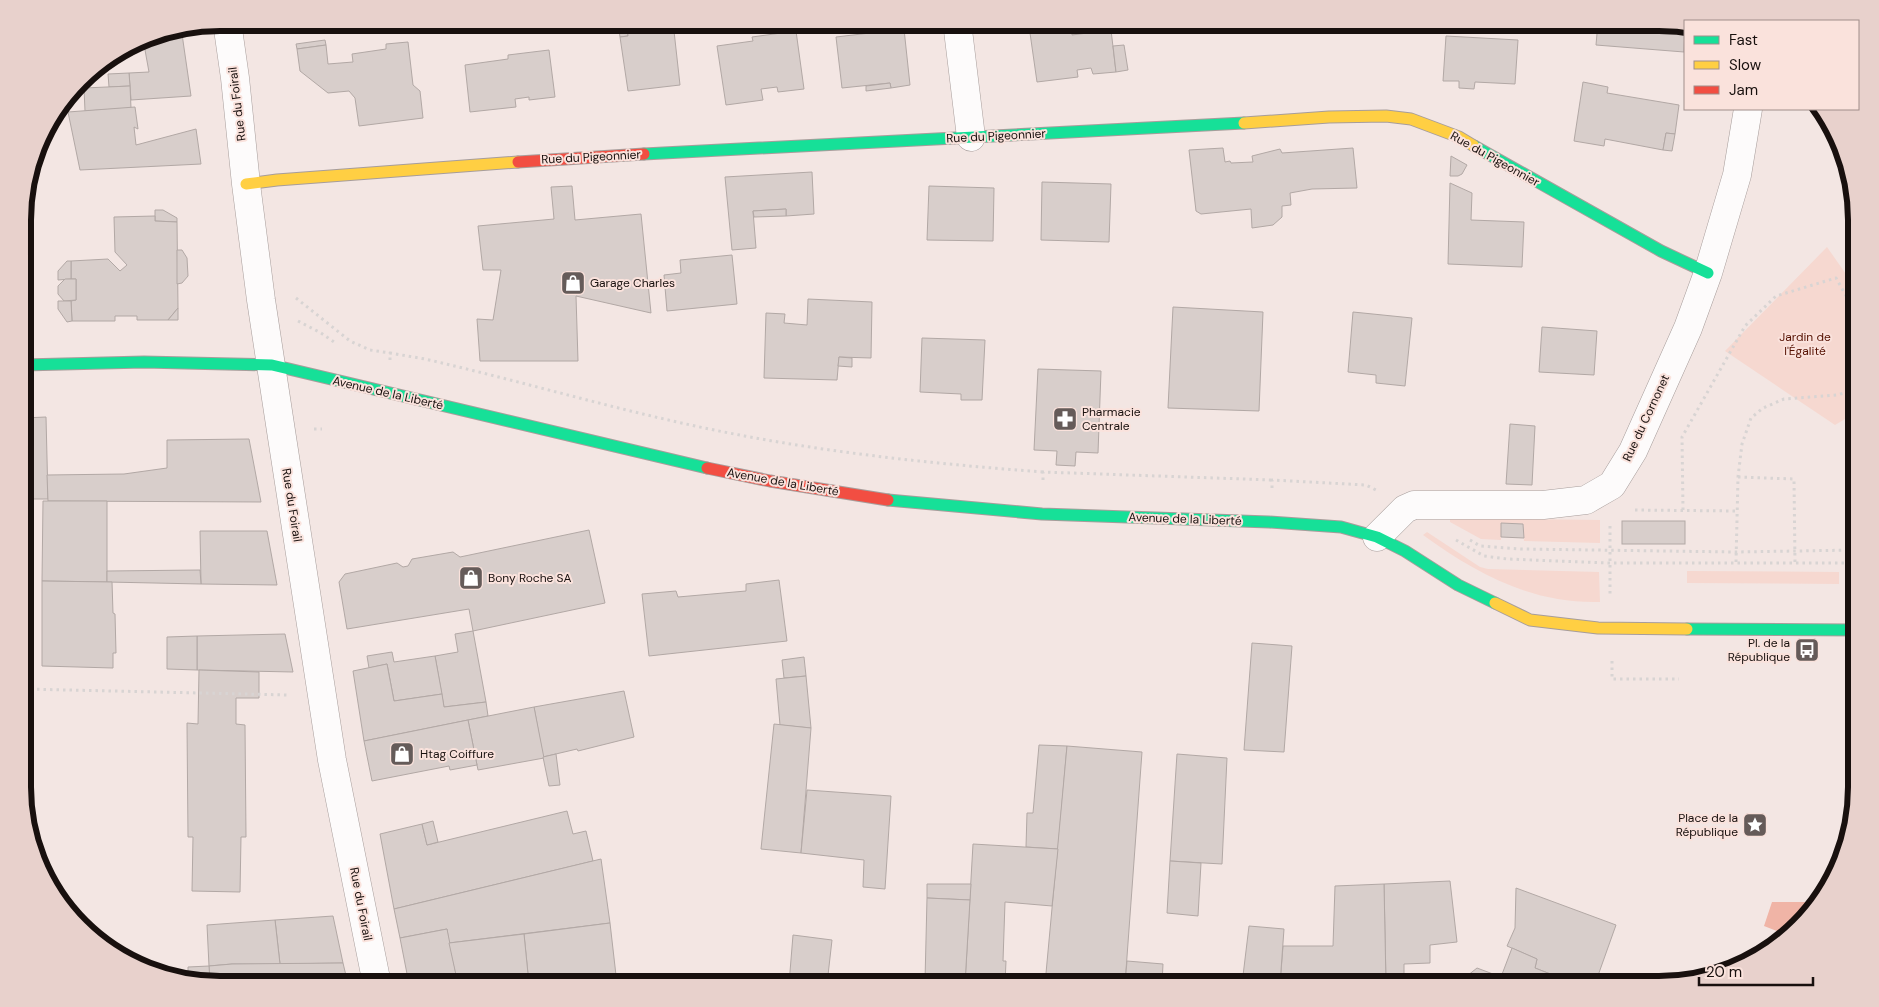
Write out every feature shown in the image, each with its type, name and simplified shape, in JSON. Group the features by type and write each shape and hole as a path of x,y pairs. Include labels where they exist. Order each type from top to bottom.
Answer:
{"street":[{"name":"Rue du Foirail","path":"227,31 235,78 246,184 332,760 375,976"},
{"path":"958,31 971,137"},
{"name":"Rue du Cornonet","path":"1377,537 1405,509 1414,505 1543,505 1586,500 1612,485 1633,451 1688,328 1708,273 1737,174 1748,110"},
{"name":"Rue du Pigeonnier","path":"246,184 276,180 568,158 1329,117 1386,116 1411,119 1459,137 1652,246 1708,273"},
{"name":"Avenue de la Liberté","path":"31,365 144,362 272,365 658,457 770,481 890,500 1042,514 1269,522 1341,527 1377,537 1405,551 1458,585 1530,620 1598,628 1848,630"}],"path":[{"path":"1683,510 1682,437 1745,326 1776,296 1836,278 1848,299"},
{"path":"293,318 321,333 344,349"},
{"path":"386,393 390,353 499,376 724,432 819,448 910,460 1043,472"},
{"path":"1736,562 1738,477 1742,444 1751,418 1763,408 1784,399 1848,392"},
{"path":"1738,477 1794,479 1795,563"},
{"path":"1599,492 1610,509 1737,512"},
{"path":"1610,523 1610,544"},
{"path":"1451,537 1484,556 1507,560 1848,563"},
{"path":"31,689 322,696"}],"green space":[{"name":"Jardin de l'Égalité","path":"1827,247 1848,277 1848,417 1835,425 1725,351"},
{"path":"1450,518 1600,520 1600,543 1524,541 1523,524 1501,523 1501,540 1481,539 1450,522"},
{"path":"1427,532 1480,567 1488,569 1599,572 1600,602 1551,598 1506,584 1443,549 1423,535"},
{"path":"1687,571 1839,572 1839,584 1687,583"}],"shaded area":[{"path":"1772,902 1809,902 1780,932 1764,926"}],"building":[{"path":"619,31 628,31 628,36 620,37"},
{"path":"628,31 674,31 680,85 628,91 620,37 628,36"},
{"path":"796,31 804,89 778,92 777,87 761,89 763,100 726,105 717,46 753,41 752,37"},
{"path":"887,31 904,31 910,85 891,88 890,83 842,88 836,37"},
{"path":"1072,31 1103,31 1072,35"},
{"path":"1072,31 1072,35 1111,31 1116,72 1093,74 1091,68 1077,70 1078,77 1037,82 1030,33"},
{"path":"1597,31 1684,33 1684,52 1596,45"},
{"path":"182,35 191,96 131,100 129,73 149,72 145,48 159,41"},
{"path":"1446,36 1518,40 1515,84 1475,82 1474,89 1459,88 1459,81 1443,81"},
{"path":"325,40 326,45 297,49 296,44"},
{"path":"408,42 413,85 420,91 423,118 359,126 355,98 349,91 328,93 300,71 297,49 326,45 328,64 353,62 352,54 386,49 386,44"},
{"path":"1124,45 1128,70 1116,72 1113,46"},
{"path":"549,50 555,97 529,100 529,97 515,99 516,107 470,112 465,65 508,59 508,55"},
{"path":"129,73 130,86 109,87 108,74"},
{"path":"1583,82 1608,87 1607,93 1679,105 1675,134 1666,133 1663,150 1605,139 1604,146 1574,141"},
{"path":"890,83 891,88 866,91 866,86"},
{"path":"130,86 131,108 85,111 84,90 86,88"},
{"path":"135,107 138,129 134,127 136,145 196,129 201,164 80,170 68,112"},
{"path":"1666,133 1675,134 1672,151 1663,150"},
{"path":"1223,148 1225,162 1230,161 1231,163 1253,162 1252,156 1280,149 1282,153 1353,148 1357,188 1312,189 1290,193 1291,205 1282,206 1282,217 1273,225 1252,228 1251,209 1201,214 1196,211 1189,150"},
{"path":"1451,156 1467,165 1462,174 1458,176 1450,176"},
{"path":"812,172 814,214 786,216 786,209 753,211 756,248 732,250 725,177"},
{"path":"1042,182 1111,184 1109,242 1041,240"},
{"path":"1450,183 1472,193 1471,220 1524,222 1522,267 1448,264"},
{"name":"Garage Charles","path":"572,186 575,220 641,214 651,313 576,296 578,361 480,361 477,319 493,320 501,270 483,270 478,226 554,219 551,187"},
{"path":"929,186 994,188 993,241 927,240"},
{"path":"786,209 786,216 754,217 753,211"},
{"path":"155,210 163,210 177,218 177,222 155,221"},
{"path":"155,216 155,221 177,222 178,308 168,320 137,320 137,316 115,316 115,321 72,321 71,301 76,300 76,279 71,279 71,261 108,259 120,271 127,265 115,252 114,217"},
{"path":"177,250 182,250 187,258 188,276 182,283 177,284"},
{"path":"732,255 737,304 667,311 664,275 681,273 680,260"},
{"path":"67,261 71,261 71,279 58,280 58,271"},
{"path":"65,279 76,279 76,300 64,301 58,294 58,286"},
{"path":"808,299 872,302 871,358 839,357 837,380 764,378 766,313 785,314 784,323 807,325"},
{"path":"58,301 71,301 72,321 67,322 58,309"},
{"path":"1173,307 1263,312 1259,411 1168,408"},
{"path":"178,308 178,320 168,320"},
{"path":"1353,312 1412,318 1405,386 1376,383 1376,375 1348,372"},
{"path":"1542,327 1597,331 1594,375 1539,372"},
{"path":"922,338 985,340 982,400 961,400 961,394 920,392"},
{"path":"839,357 852,358 852,367 838,366"},
{"path":"1038,369 1101,371 1098,453 1076,452 1075,466 1056,465 1057,451 1034,450"},
{"path":"46,417 48,499 31,499 31,418"},
{"path":"1510,424 1535,426 1532,485 1506,484"},
{"path":"249,439 261,502 48,501 47,475 124,474 167,468 167,440"},
{"path":"43,501 107,501 107,582 42,581"},
{"path":"1622,521 1685,521 1685,544 1622,544"},
{"path":"1501,523 1523,524 1524,538 1501,537"},
{"name":"Bony Roche SA","path":"589,530 605,603 473,631 469,609 347,629 339,582 345,574 397,563 403,567 408,566 412,559 453,552 460,557"},
{"path":"200,531 267,531 277,585 201,584"},
{"path":"200,570 201,584 107,582 107,571"},
{"path":"779,580 787,641 649,656 642,594 676,591 678,597 746,591 746,584"},
{"path":"42,581 112,582 116,653 113,653 113,668 42,666"},
{"path":"473,631 486,702 444,707 435,656 458,652 455,634"},
{"path":"285,634 293,672 197,670 197,636"},
{"path":"197,636 197,670 167,669 167,637"},
{"path":"1252,643 1292,646 1284,752 1244,750"},
{"path":"392,652 394,662 435,656 442,694 394,701 387,664 369,668 367,656"},
{"path":"804,657 806,676 784,678 782,660"},
{"path":"387,664 394,701 442,694 444,707 486,702 488,716 364,741 353,671"},
{"path":"199,670 259,672 259,698 236,698 236,724 245,725 246,837 241,837 240,892 192,891 193,837 188,837 187,723 198,724"},
{"path":"806,676 811,728 780,725 776,679"},
{"path":"624,691 634,737 578,751 577,749 543,757 534,707"},
{"path":"534,707 544,758 478,770 468,720"},
{"path":"468,720 477,765 450,770 449,766 372,781 364,741"},
{"path":"774,724 811,728 801,853 761,849"},
{"path":"1039,745 1067,746 1058,849 1026,847 1027,813 1033,813"},
{"path":"1067,746 1142,752 1126,976 1046,976"},
{"path":"556,754 560,785 549,786 543,757"},
{"path":"1177,754 1227,758 1222,864 1170,861"},
{"path":"807,790 891,796 885,889 863,887 864,860 801,853"},
{"path":"567,811 573,834 586,831 593,861 394,909 380,834 422,824 427,845"},
{"path":"433,821 438,842 427,845 422,824"},
{"path":"973,844 1058,849 1052,906 1005,902 1003,961 1006,961 1005,976 965,976"},
{"path":"601,859 610,923 449,943 447,929 400,938 394,909"},
{"path":"1170,861 1201,863 1198,916 1167,913"},
{"path":"1450,881 1457,942 1430,945 1430,963 1404,964 1404,976 1386,976 1384,884"},
{"path":"927,884 971,884 970,900 927,898"},
{"path":"1384,884 1386,976 1281,976 1283,946 1333,946 1335,886"},
{"path":"1516,888 1616,925 1598,976 1556,976 1535,968 1537,959 1507,946 1515,928"},
{"path":"927,898 970,900 965,976 925,976"},
{"path":"333,916 343,963 280,964 275,920"},
{"path":"275,920 280,964 209,966 207,925"},
{"path":"610,923 616,976 528,976 524,934"},
{"path":"1249,926 1284,929 1281,976 1243,976"},
{"path":"447,929 456,976 407,976 400,938"},
{"path":"524,934 528,976 456,976 449,943"},
{"path":"793,935 832,940 828,976 790,976"},
{"path":"1512,948 1537,959 1535,968 1556,976 1501,976"},
{"path":"1127,961 1163,964 1162,976 1126,976"},
{"path":"343,963 346,976 210,975 209,966"},
{"path":"209,966 210,975 188,973 188,967"},
{"path":"1477,968 1498,976 1467,976"}],"traffic: fast":[{"path":"644,154 1244,123"},
{"path":"1474,146 1661,251 1708,273"},
{"path":"31,365 144,362 272,365 707,468"},
{"path":"888,500 1042,514 1269,522 1341,527 1377,537 1405,551 1458,585 1495,603"},
{"path":"1687,629 1848,630"}],"traffic: slow":[{"path":"1244,123 1329,117 1386,116 1411,119 1459,137 1474,146"},
{"path":"246,184 518,162"},
{"path":"1495,603 1530,620 1598,628 1687,629"}],"traffic: jam":[{"path":"518,162 644,154"},
{"path":"707,468 770,481 888,500"}],"place":[{"name":"Garage Charles","path":"573,283"},
{"name":"Pharmacie Centrale","path":"1065,419"},
{"name":"Bony Roche SA","path":"471,578"},
{"name":"Pl. de la République","path":"1807,650"},
{"name":"Htag Coiffure","path":"402,754"},
{"name":"Place de la République","path":"1755,825"}]}
